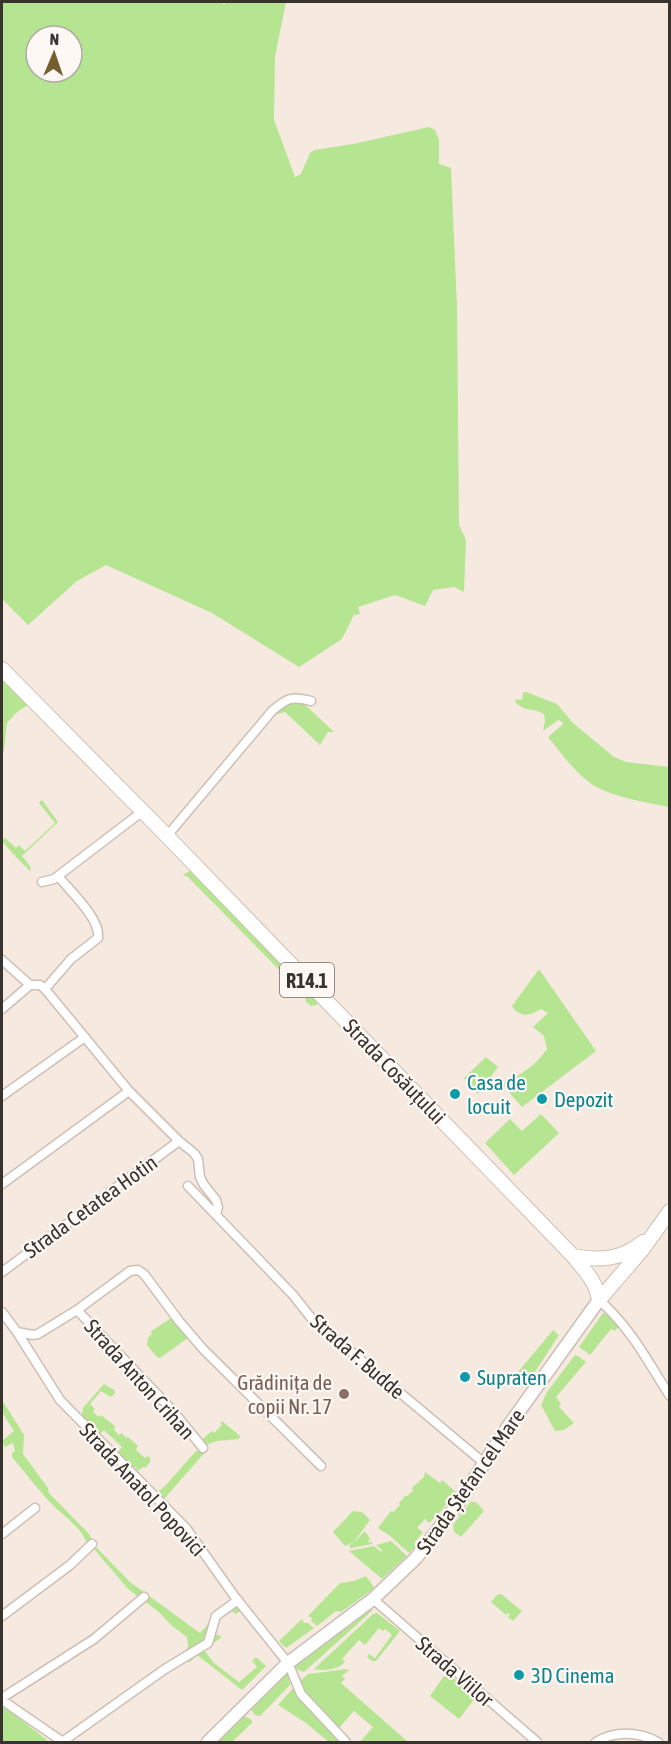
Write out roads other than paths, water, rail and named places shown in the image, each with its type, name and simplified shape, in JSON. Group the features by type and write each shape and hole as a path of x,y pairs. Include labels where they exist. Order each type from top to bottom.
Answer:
{"main road":[{"name":"Strada Cosăuțului","path":"2,669 143,811 573,1256 593,1279 599,1300"},
{"name":"Strada Ștefan cel Mare","path":"208,1743 288,1663 373,1599 416,1558 457,1505 599,1300 632,1264 669,1211"},
{"path":"573,1256 599,1259 620,1256 636,1248 652,1235"}],"street":[{"path":"167,836 272,711 285,700 297,698 311,701"},
{"path":"42,882 58,876 143,811"},
{"path":"2,1009 30,985 40,985 45,989 71,959 98,938 96,921 58,876"},
{"path":"2,960 30,985"},
{"name":"Strada F. Budde","path":"45,989 129,1091 198,1159 200,1177 216,1200 218,1207 216,1214"},
{"path":"2,1096 85,1037"},
{"path":"2,1184 129,1091"},
{"name":"Strada Cetatea Hotin","path":"2,1272 178,1141"},
{"name":"Strada F. Budde","path":"188,1186 293,1295 312,1319 484,1463"},
{"path":"26,1346 35,1335 77,1310 130,1271 138,1270 144,1274 178,1321 203,1349 321,1466"},
{"path":"599,1300 622,1323 643,1350 669,1396"},
{"name":"Strada Anton Crihan","path":"77,1310 172,1411 203,1448"},
{"name":"Strada Anatol Popovici","path":"2,1312 60,1400 186,1528 238,1600 288,1663 301,1694 346,1743"},
{"path":"17,1332 35,1335"},
{"path":"2,1534 35,1508"},
{"path":"2,1616 70,1565 92,1544"},
{"path":"144,1597 94,1639 2,1699 63,1742 165,1669 208,1643 216,1616 238,1600"},
{"name":"Strada Viilor","path":"373,1599 537,1743"},
{"path":"596,1743 609,1736 637,1734 658,1743"}],"place":[{"name":"Casa de locuit","path":"455,1094"},
{"name":"Depozit","path":"542,1099"},
{"name":"Supraten","path":"465,1377"},
{"name":"Grădinița de copii Nr. 17","path":"344,1394"},
{"name":"3D Cinema","path":"519,1675"}]}
